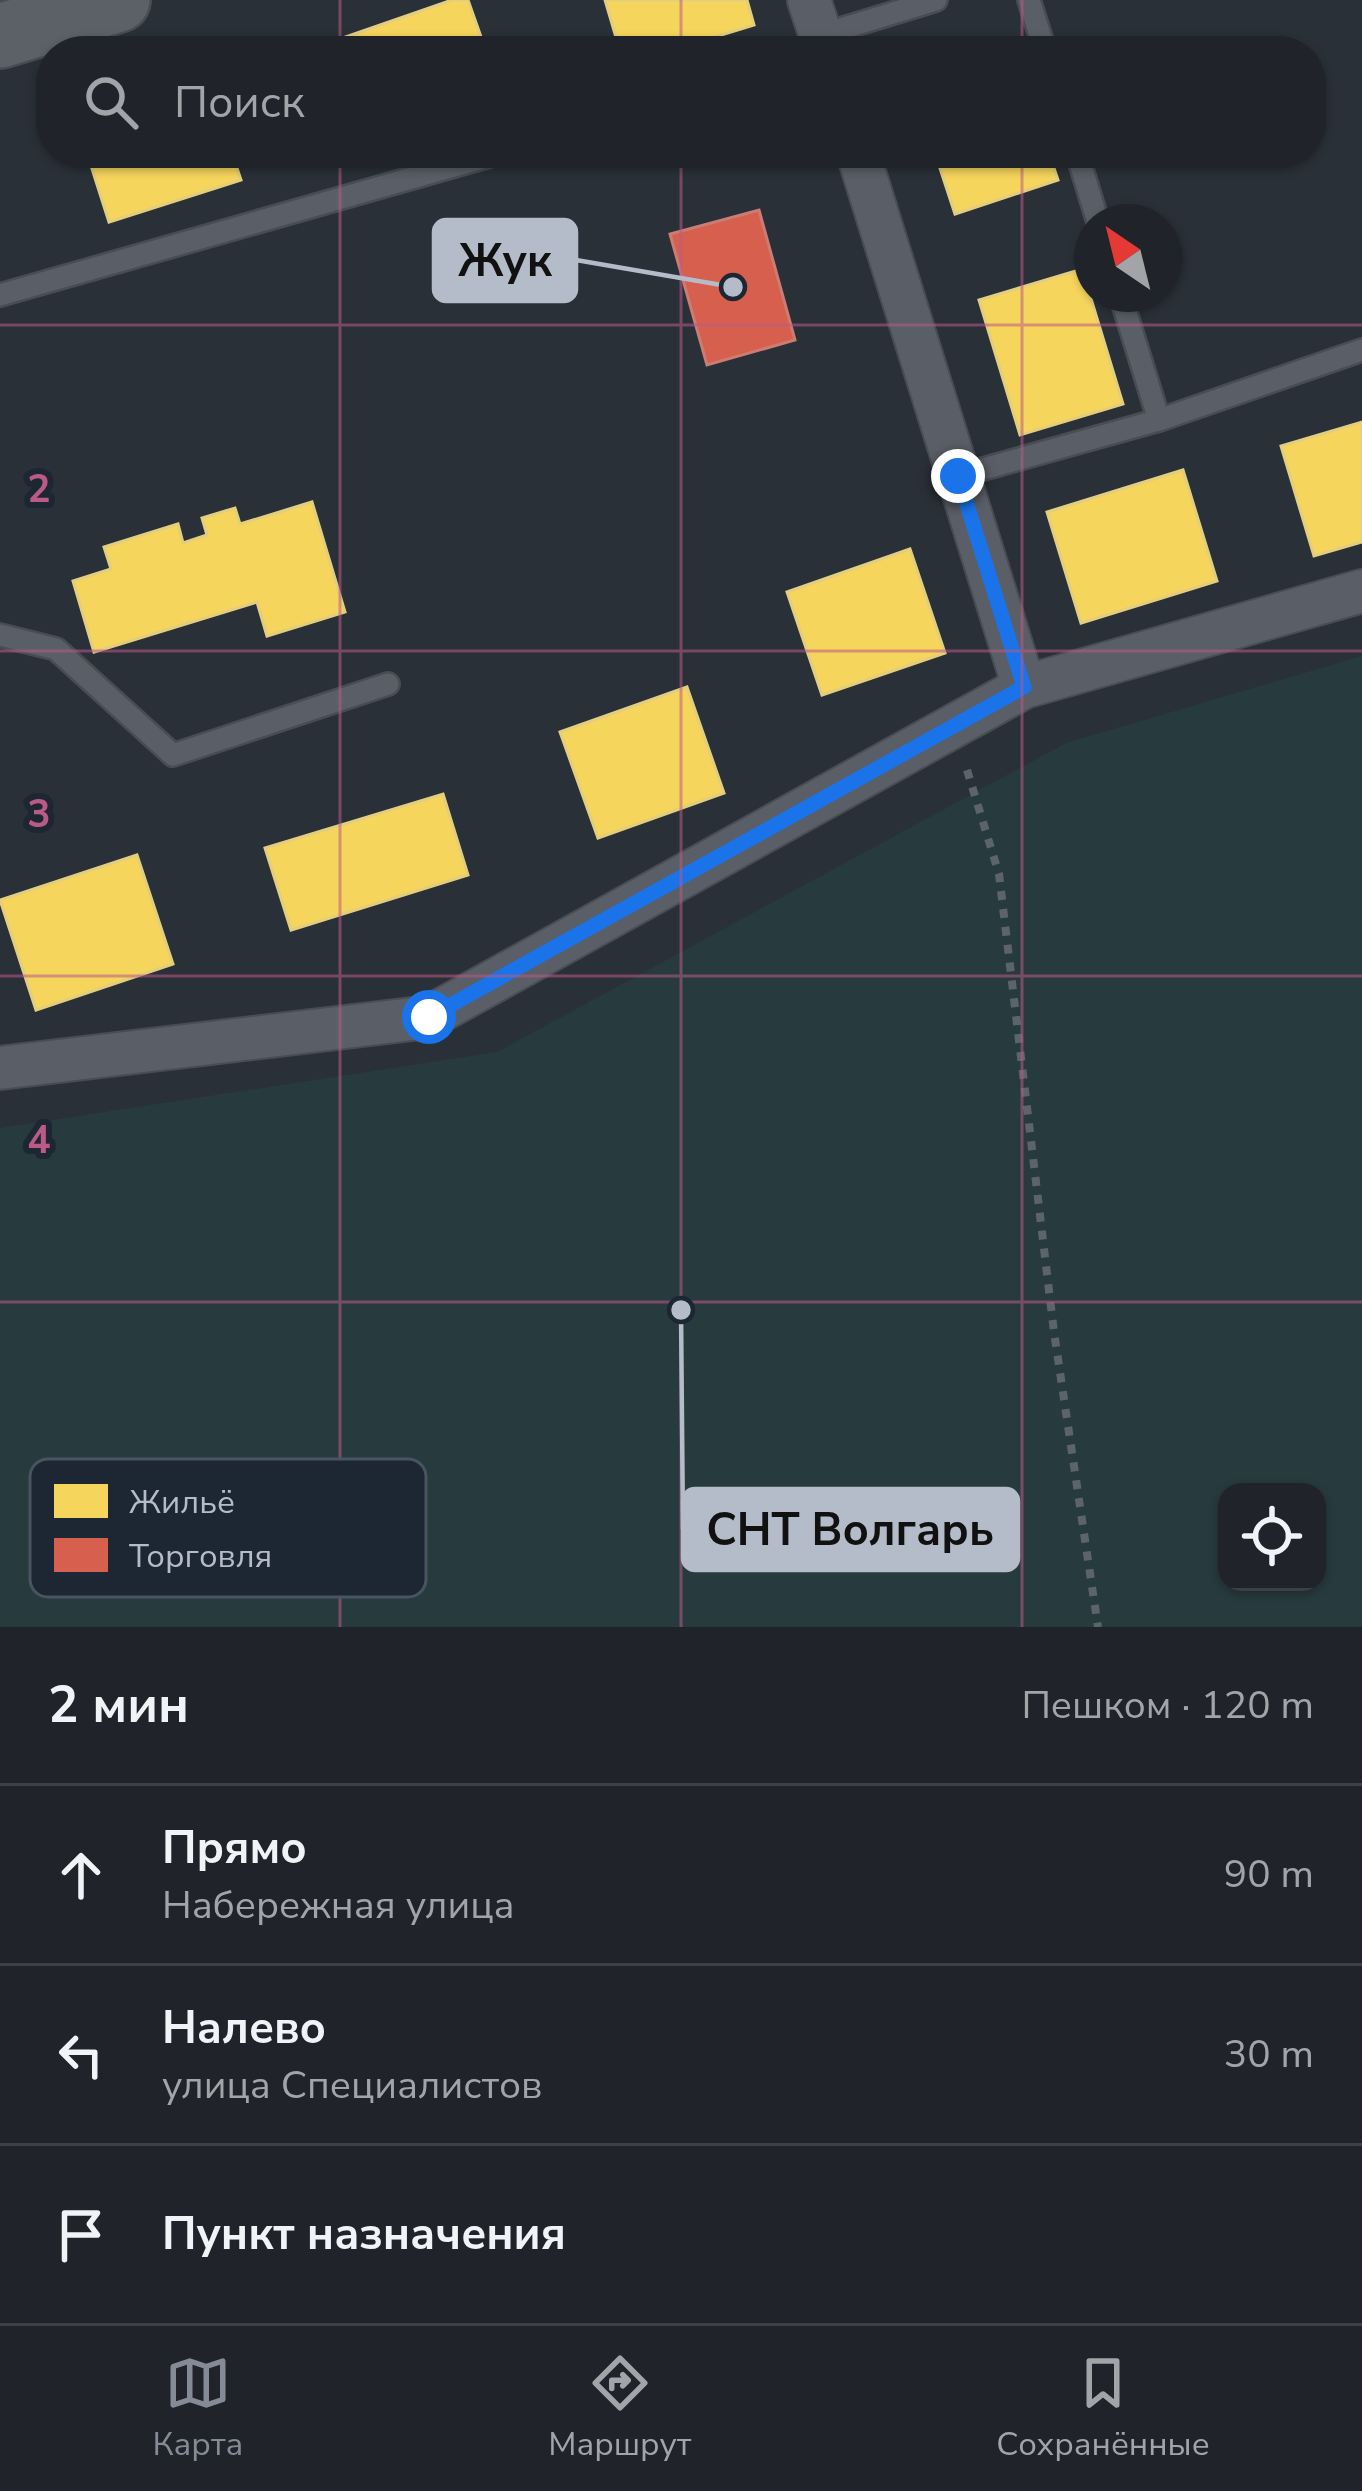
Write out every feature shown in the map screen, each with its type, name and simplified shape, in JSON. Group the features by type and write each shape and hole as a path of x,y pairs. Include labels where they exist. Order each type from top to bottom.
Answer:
{"main road":[{"path":"0,36 118,0"}],"street":[{"path":"863,168 1024,687"},
{"path":"0,1068 429,1017 1024,687 1362,591"}],"lane":[{"path":"819,29 936,0"},
{"path":"1029,0 1040,36"},
{"path":"0,295 447,168"},
{"path":"1081,168 1092,204"},
{"path":"1126,312 1159,420"},
{"path":"958,476 1159,420 1362,350"},
{"path":"0,635 56,649 173,755 388,684"}],"path":[{"path":"953,726 999,874 1054,1332 1098,1627"}],"green space":[{"path":"1362,656 1362,1627 0,1627 0,1128 497,1052 1066,743"}],"building: Жильё":[{"path":"452,0 468,0 481,36 348,36"},
{"path":"605,0 747,0 754,25 718,36 616,36"},
{"path":"92,168 237,168 241,180 109,222"},
{"path":"940,168 1054,168 1058,180 955,214"},
{"path":"1074,271 1074,312 1095,312 1123,404 1020,435 979,300"},
{"path":"1362,422 1362,542 1314,556 1281,446"},
{"path":"1183,470 1217,581 1081,623 1047,512"},
{"path":"312,502 345,612 267,636 257,602 94,652 73,581 111,569 104,547 178,524 183,543 207,535 202,518 235,508 240,524"},
{"path":"910,549 945,653 822,695 787,592"},
{"path":"687,687 724,793 598,838 560,732"},
{"path":"443,794 468,875 291,930 265,848"},
{"path":"137,855 173,964 36,1010 0,900"}],"building: Торговля":[{"path":"759,210 795,340 707,365 670,234"}],"place":[{"name":"Жук","path":"733,287"},
{"name":"СНТ Волгарь","path":"681,1310"}],"route":[{"path":"429,1017 1024,687 958,476"}]}
